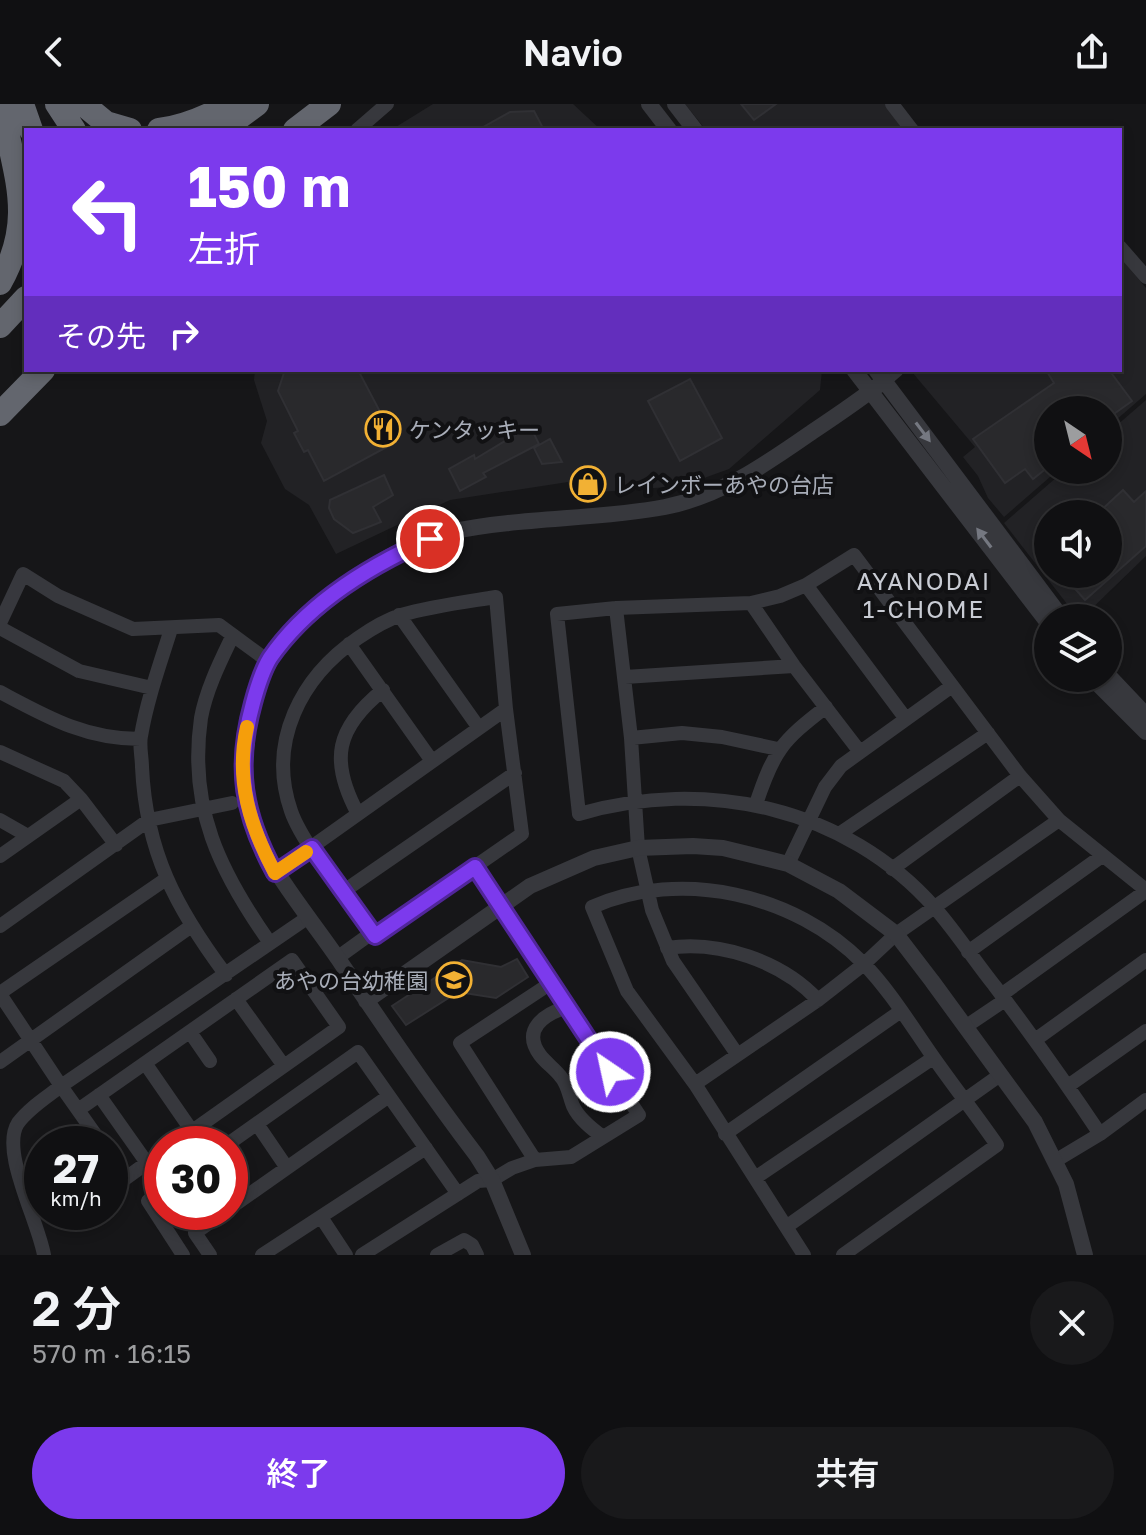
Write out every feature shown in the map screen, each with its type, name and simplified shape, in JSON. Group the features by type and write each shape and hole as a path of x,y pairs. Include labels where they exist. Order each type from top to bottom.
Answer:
{"highway":[{"path":"0,283 15,245 20,216 20,191 2,104"},
{"path":"22,104 30,128"},
{"path":"57,104 73,128"},
{"path":"83,104 106,123 123,128"},
{"path":"173,128 230,104"},
{"path":"225,128 257,104"},
{"path":"298,128 329,104"},
{"path":"0,326 24,300"},
{"path":"0,414 41,372"}],"street":[{"path":"359,128 387,104"},
{"path":"649,104 667,128"},
{"path":"675,104 693,128"},
{"path":"892,104 910,128"},
{"path":"1122,249 1146,277"},
{"path":"856,372 1034,605"},
{"path":"523,1255 492,1180 275,873 262,849 245,802 243,745 258,686 268,661 285,640 323,603 355,579 402,551 450,532 667,507 749,476 871,392 886,374 1052,604"},
{"path":"965,1027 1003,998 1146,890 1059,820 1020,776 854,555 806,585 751,603 616,608 557,614 579,814 636,802 704,798 756,804 808,819 856,843 892,869 934,907 968,952 1003,998 1035,1040 1100,1134"},
{"path":"152,688 79,671 0,626 23,574 58,596 133,629 219,625 268,661"},
{"path":"806,585 906,719"},
{"path":"496,597 522,834 375,936 298,825 288,799 285,760 287,736 297,702 320,670 349,644 399,615 496,597"},
{"path":"751,603 794,666 860,752"},
{"path":"616,608 631,738 638,848 648,892 667,948 697,998 737,1054"},
{"path":"399,615 479,728"},
{"path":"171,629 140,739 143,785 149,820 166,879 190,927 226,975"},
{"path":"232,637 209,690 202,717 199,766 205,824 244,906 270,943"},
{"path":"349,644 432,761"},
{"path":"625,677 794,666"},
{"path":"788,864 808,819 841,766 952,686"},
{"path":"358,814 341,776 346,732 361,708 383,690"},
{"path":"1122,690 1146,715"},
{"path":"0,692 71,729 115,739 140,739"},
{"path":"1106,692 1146,732"},
{"path":"756,804 778,749 792,733 826,707"},
{"path":"275,873 506,709"},
{"path":"631,738 682,733 722,737 778,749"},
{"path":"839,834 988,733"},
{"path":"0,752 36,771 64,781 116,845"},
{"path":"344,891 515,773"},
{"path":"892,869 1020,776"},
{"path":"0,856 81,799"},
{"path":"0,926 149,820 232,803"},
{"path":"0,820 28,836"},
{"path":"695,1084 818,1000 896,934 1059,820"},
{"path":"366,1001 530,886 594,858 638,848 723,848 788,864 839,891 896,934 1035,1122 1066,1184 1085,1255"},
{"path":"968,952 1102,856"},
{"path":"362,1255 478,1181 492,1180 512,1168 535,1160 571,1157 639,1115 475,867"},
{"path":"89,1126 0,994 166,879"},
{"path":"804,1255 695,1084 627,991 592,907 608,900 648,892 692,887 722,890 804,919 864,964 966,1100 997,1145 843,1255"},
{"path":"44,1255 34,1216 13,1161 11,1139 17,1124 61,1086 307,918"},
{"path":"0,1062 190,927"},
{"path":"337,958 373,932"},
{"path":"667,948 709,948 749,957 796,980 818,1000"},
{"path":"78,1110 292,960 339,1027 199,1126"},
{"path":"1035,1040 1146,960"},
{"path":"535,1160 460,1043 551,983"},
{"path":"236,999 284,1066"},
{"path":"567,1007 547,1014 535,1025 533,1039 538,1053 561,1076 574,1107 603,1137"},
{"path":"725,1134 901,1011"},
{"path":"1068,1086 1146,1031"},
{"path":"190,1032 210,1061"},
{"path":"248,1130 358,1052 458,1194"},
{"path":"755,1178 933,1058"},
{"path":"145,1063 189,1126"},
{"path":"786,1227 1000,1075"},
{"path":"99,1095 144,1159"},
{"path":"248,1195 389,1096"},
{"path":"1055,1161 1100,1134 1146,1100"},
{"path":"257,1124 287,1168"},
{"path":"262,1255 426,1148"},
{"path":"321,1217 346,1255"},
{"path":"167,1230 183,1255"},
{"path":"199,1230 195,1233 210,1255"},
{"path":"437,1255 464,1240 472,1245 477,1255"}],"shaded area":[{"path":"433,104 573,104 599,128 394,128"},
{"path":"685,104 885,104 903,128 704,128"},
{"path":"1122,259 1146,288 1146,394 1122,415 1122,396 1034,396 1034,484 1042,484 1004,517 988,498 978,476 963,457 975,447 912,372 1122,372"},
{"path":"255,372 822,372 820,390 729,469 682,486 571,494 568,482 450,500 336,554 309,505 285,489 261,443 267,421 254,380"},
{"path":"1146,400 1146,556 1122,579 1122,500 1034,500 1034,562 1004,523 1049,484 1122,484 1122,421"},
{"path":"1055,588 1113,588 1096,604 1067,604"}],"building":[{"path":"741,104 776,104 754,120"},
{"path":"534,111 543,128 482,128 510,112"},
{"path":"284,372 359,372 396,442 324,481 308,450 304,452 294,433 298,431 278,391"},
{"path":"1047,372 1110,372 1132,401 1122,408 1122,396 1035,396 1054,383"},
{"path":"690,379 722,438 680,461 648,401"},
{"path":"1034,397 1033,479 1025,469 1005,483 973,439"},
{"path":"530,426 539,444 483,473 486,477 460,491 449,469 474,455 475,459"},
{"path":"550,439 562,462 542,464 534,448"},
{"path":"384,475 393,495 373,507 381,522 353,533 334,519 329,508 330,500"},
{"name":"レインボーあやの台店","path":"598,477 601,486 578,492 575,482"},
{"path":"1123,490 1134,502 1146,491 1146,546 1122,567 1122,500 1112,500"},
{"path":"1074,588 1099,588 1085,600"},
{"path":"517,959 528,977 496,998 458,992 406,1025 392,1006 462,960 501,967"}],"slow traffic":[{"path":"247,727 242,782 245,802 262,849 275,873 306,852"}],"place":[{"name":"ケンタッキー","path":"383,429"},
{"name":"レインボーあやの台店","path":"588,484"},
{"name":"あやの台幼稚園","path":"454,980"}],"district":[{"name":"AYANODAI 1-CHOME","path":"924,594"}],"route":[{"path":"430,539 388,558 323,603 268,661 258,686 243,745 245,802 262,849 275,873 312,848 375,936 475,867 610,1072"}]}
